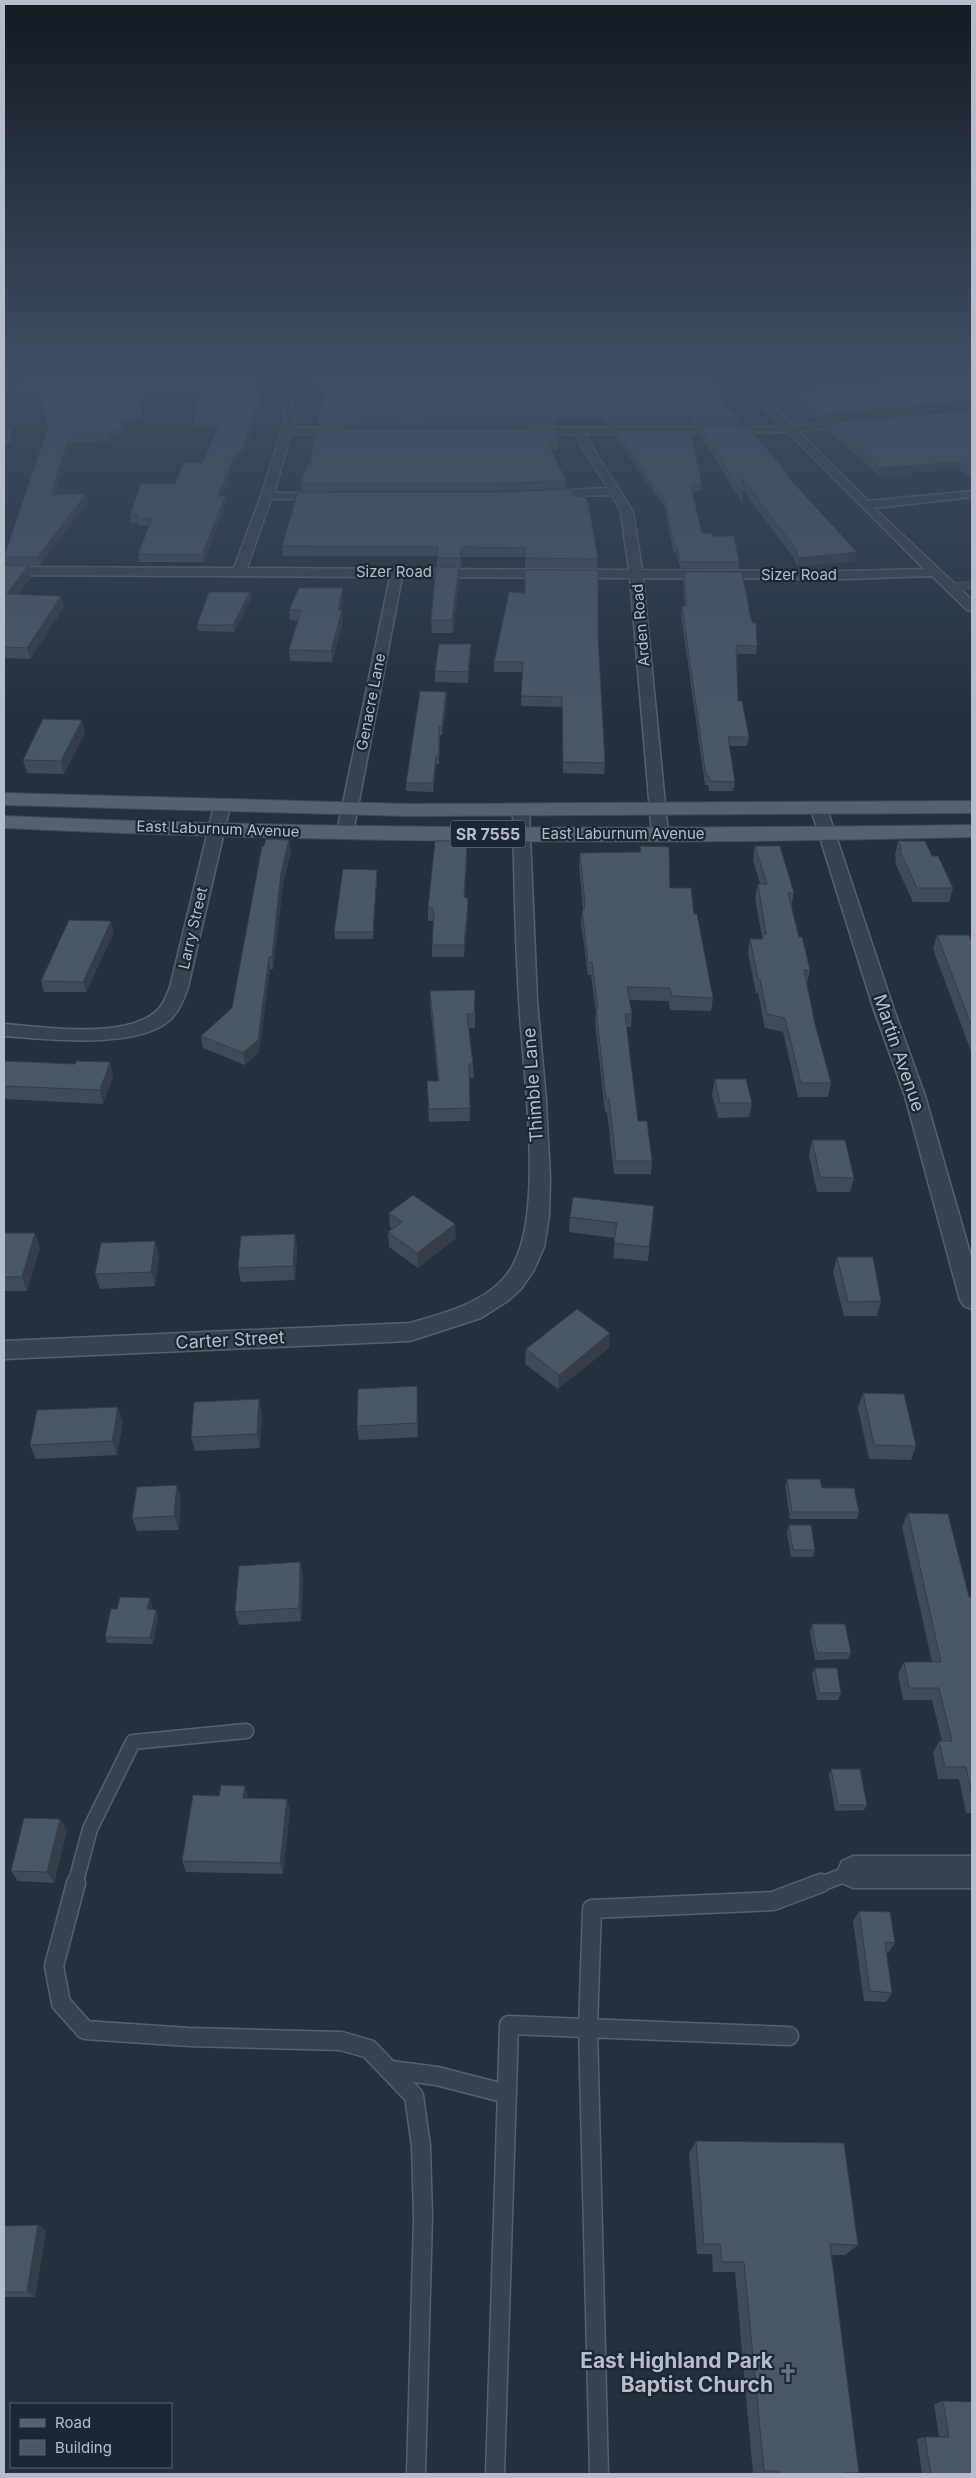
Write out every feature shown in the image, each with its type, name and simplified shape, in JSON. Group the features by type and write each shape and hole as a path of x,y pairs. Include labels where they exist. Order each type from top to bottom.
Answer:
{"main road":[{"name":"East Laburnum Avenue","path":"4,799 350,809 972,808"},
{"name":"East Laburnum Avenue","path":"4,822 216,830 522,834 972,831"}],"street":[{"path":"239,572 270,485"},
{"name":"Arden Road","path":"612,485 627,512 636,574 660,834"},
{"path":"846,485 972,607"},
{"path":"532,494 616,491"},
{"path":"866,505 972,494"},
{"path":"267,496 336,496"},
{"name":"Sizer Road","path":"4,571 636,574 884,574 934,572"},
{"name":"Genacre Lane","path":"345,832 397,572"},
{"name":"Larry Street","path":"4,1030 112,1034 136,1030 161,1018 171,1006 179,987 222,806"},
{"name":"Martin Avenue","path":"819,809 883,1007 916,1096 972,1300"},
{"name":"Thimble Lane","path":"454,1320 470,1314 496,1297 523,1270 534,1249 538,1219 539,1163 528,1000 521,810"},
{"name":"Carter Street","path":"4,1350 410,1332 454,1320"},
{"path":"853,1872 972,1872"}],"lane":[{"path":"950,586 972,585"},
{"path":"246,1731 133,1742 90,1829 54,1966 61,2003 85,2030 189,2037 341,2041 369,2049 414,2096 421,2146 423,2217 416,2474"},
{"path":"599,2474 588,2028 592,1909 773,1901 853,1872"},
{"path":"496,2474 509,2025 789,2036"},
{"path":"391,2070 437,2076 507,2094"}],"building":[{"path":"28,485 54,485 51,495 86,494 38,557 4,557"},
{"path":"141,485 223,485 218,496 225,496 202,555 138,554 152,518 137,519 138,515 130,515"},
{"path":"653,485 702,485 691,486 702,533 712,533 712,536 734,536 739,562 681,562 677,547 674,544 665,502"},
{"path":"737,485 742,485 743,494"},
{"path":"747,485 795,485 857,552 798,558 796,549"},
{"path":"571,489 574,497 585,496 588,502 598,559 525,558 525,548 462,547 460,558 437,558 438,547 282,546 298,492 495,492"},
{"path":"4,565 28,566 7,594 61,596 27,648 4,647"},
{"path":"436,567 459,567 452,620 431,620"},
{"path":"525,570 598,570 598,636 605,763 563,762 562,697 521,696 523,662 494,662 509,592 525,593"},
{"path":"684,572 742,572 751,619 753,623 756,623 757,646 736,645 738,701 742,701 749,737 728,737 735,782 710,781 709,776 706,776 682,606 687,606"},
{"path":"299,588 343,588 338,610 342,610 331,651 289,650 301,610 289,610"},
{"path":"209,592 250,592 233,625 197,625"},
{"path":"439,644 471,644 468,672 435,671"},
{"path":"420,691 446,692 442,727 439,727 439,756 436,756 433,783 406,783"},
{"path":"43,719 82,720 61,761 23,760"},
{"path":"266,839 289,840 281,873 272,957 269,957 258,1040 243,1053 201,1036 232,1008 262,846 264,846"},
{"path":"435,841 465,841 465,846 467,846 464,897 467,898 468,902 464,945 432,945 434,913 432,908 428,908"},
{"path":"898,841 925,841 932,856 938,856 953,888 917,888 899,849 902,849"},
{"path":"640,846 669,847 670,888 691,888 694,914 697,914 713,998 672,996 670,988 627,987 632,1014 625,1014 638,1121 647,1121 652,1161 616,1161 609,1099 606,1099 592,962 588,962 582,910 584,910 585,904 580,853 641,852"},
{"path":"755,846 780,846 794,893 788,893 799,937 802,937 810,970 804,970 815,1024 831,1083 801,1083 785,1018 767,1014 750,939 763,939 762,934 766,934 758,884 767,884"},
{"path":"343,869 377,870 373,932 334,932"},
{"path":"69,920 111,921 83,982 41,981"},
{"path":"937,935 969,935 972,943 972,1027"},
{"path":"475,990 474,1014 467,1014 473,1064 469,1064 470,1108 429,1109 427,1081 439,1081 430,991"},
{"path":"4,1061 75,1064 76,1061 110,1062 100,1090 4,1086"},
{"path":"715,1079 746,1079 752,1103 720,1103"},
{"path":"812,1140 845,1140 854,1178 820,1177"},
{"path":"413,1195 455,1224 417,1253 388,1232 402,1222 389,1213"},
{"path":"573,1197 654,1206 649,1247 614,1243 617,1223 570,1217"},
{"path":"4,1233 35,1233 22,1277 4,1277"},
{"path":"295,1234 293,1266 238,1268 241,1236"},
{"path":"155,1241 151,1272 95,1274 101,1243"},
{"path":"837,1257 873,1257 881,1301 848,1302"},
{"path":"577,1309 610,1333 559,1375 526,1349"},
{"path":"417,1386 417,1423 357,1426 358,1389"},
{"path":"863,1393 904,1394 916,1446 874,1445"},
{"path":"259,1399 257,1434 191,1437 194,1402"},
{"path":"118,1407 112,1441 30,1445 37,1410"},
{"path":"787,1479 820,1479 822,1488 854,1488 859,1512 792,1512"},
{"path":"177,1485 174,1516 132,1518 137,1487"},
{"path":"908,1513 948,1514 969,1597 972,1597 972,1794 966,1767 945,1767 939,1741 952,1741 939,1688 909,1688 904,1662 941,1662"},
{"path":"789,1525 811,1525 815,1550 793,1550"},
{"path":"300,1562 299,1608 235,1612 239,1566"},
{"path":"120,1597 150,1598 147,1609 156,1610 150,1638 105,1637 111,1609 117,1609"},
{"path":"812,1624 845,1624 851,1653 817,1653"},
{"path":"815,1668 837,1668 841,1693 819,1693"},
{"path":"831,1769 860,1769 867,1805 838,1805"},
{"path":"221,1785 245,1786 243,1798 287,1799 280,1863 182,1861 193,1795 219,1796"},
{"path":"24,1818 60,1819 47,1872 11,1871"},
{"path":"859,1911 890,1912 895,1943 885,1942 892,1993 870,1991"},
{"name":"East Highland Park Baptist Church","path":"696,2141 844,2143 858,2245 830,2244 859,2473 779,2474 779,2471 764,2471 744,2262 722,2262 720,2244 704,2244"},
{"path":"38,2225 27,2292 4,2292 4,2226"},
{"path":"943,2401 972,2402 972,2474 931,2474 925,2437 949,2437"}],"place":[{"name":"East Highland Park Baptist Church","path":"788,2373"}]}
